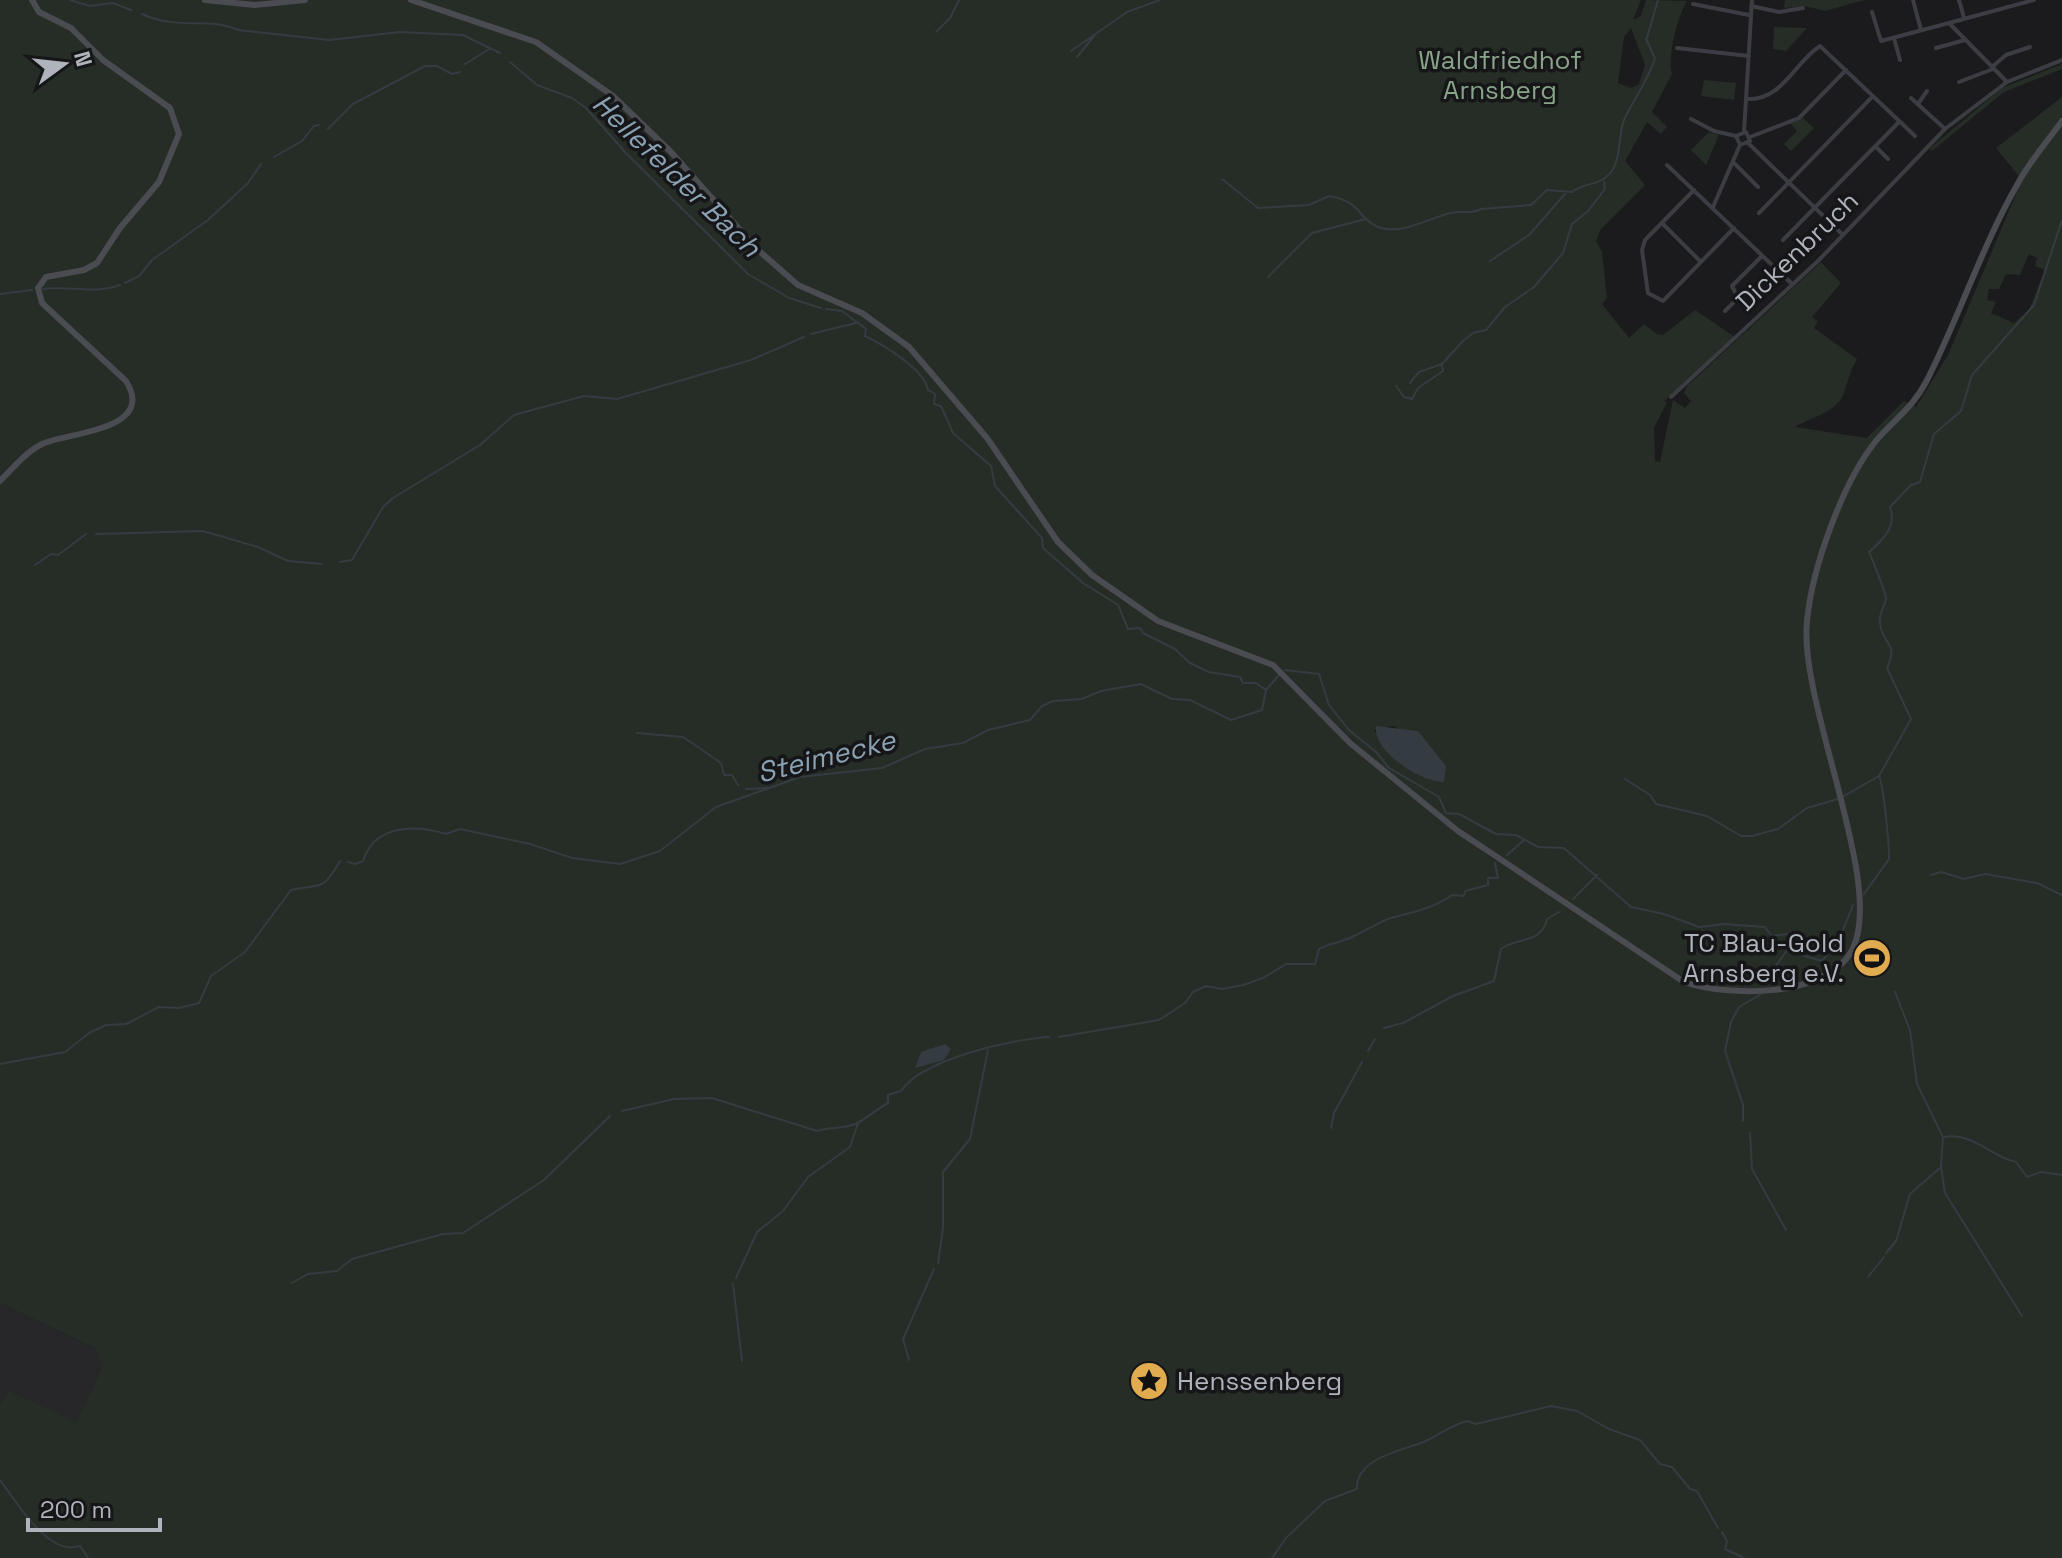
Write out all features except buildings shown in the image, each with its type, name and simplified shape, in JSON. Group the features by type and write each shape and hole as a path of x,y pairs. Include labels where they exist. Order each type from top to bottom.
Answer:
{"main road":[{"path":"0,481 38,446 94,431 122,418 130,410 132,395 126,381 42,303 38,288 46,277 84,270 97,263 120,228 159,182 179,134 170,108 103,60 71,28 39,12 32,0"},
{"path":"205,0 255,5 305,0"},
{"path":"411,0 536,42 613,96 671,152 757,249 798,285 862,313 909,347 987,438 1058,542 1092,575 1158,621 1273,665 1350,743 1458,831 1684,982 1716,990 1784,988 1811,983 1838,968 1853,950 1861,911 1840,796 1809,672 1806,624 1813,577 1836,515 1863,463 1876,442 1906,414 1926,383 2017,183 2062,121"}],"street":[{"path":"1913,0 1921,30"},
{"path":"1959,0 1964,18"},
{"path":"1872,12 1881,41 2034,0"},
{"path":"1744,132 1752,3 1779,12 1803,8"},
{"path":"1693,4 1750,15"},
{"path":"1949,23 2007,82"},
{"path":"1894,38 1900,60"},
{"path":"1936,48 1966,40"},
{"path":"1747,99 1761,98 1773,92 1818,47 1915,136"},
{"path":"1959,82 1993,68 2006,55 2030,47"},
{"path":"1677,48 1749,56"},
{"name":"Dickenbruch","path":"1671,397 1792,284 1945,129 2007,82 2062,60"},
{"path":"1750,137 1799,118 1846,70"},
{"path":"1918,104 1927,91"},
{"path":"1759,213 1873,96"},
{"path":"1911,98 1945,129"},
{"path":"1691,119 1707,129 1736,136 1744,132"},
{"path":"1783,240 1899,122"},
{"path":"1744,132 1750,137"},
{"path":"1713,207 1740,145 1736,136"},
{"path":"1748,143 1750,137"},
{"path":"1748,143 1842,234"},
{"path":"1740,145 1748,143"},
{"path":"1875,146 1888,159"},
{"path":"1733,163 1758,187"},
{"path":"1667,165 1792,284"},
{"path":"1694,190 1643,246 1648,293 1663,301 1734,228"},
{"path":"1662,223 1701,261"},
{"path":"1725,311 1738,298 1732,286 1762,256"}],"shaded area":[{"path":"1376,726 1418,731 1446,766 1444,782 1424,777 1400,764 1382,745"},
{"path":"945,1044 951,1049 944,1060 915,1068 921,1052"},
{"path":"0,1303 96,1349 102,1367 76,1423 8,1390 0,1404"}],"green space":[{"name":"Waldfriedhof Arnsberg","path":"0,0 1641,0 1633,20 1641,16 1646,0 1687,1 1674,36 1672,74 1652,112 1667,127 1661,134 1647,122 1625,161 1645,185 1601,229 1596,241 1602,252 1607,298 1602,304 1629,338 1644,324 1663,335 1695,310 1735,337 1664,401 1667,402 1654,428 1655,461 1660,462 1673,400 1685,408 1691,401 1684,393 1687,386 1821,262 1841,283 1812,317 1818,321 1814,328 1857,359 1840,401 1828,411 1795,427 1867,438 1904,401 1916,407 1948,355 2022,180 1996,148 2062,97 2062,1558 0,1558 0,1404 8,1390 76,1422 102,1367 96,1349 0,1303","holes":["1631,28 1645,65 1639,84 1631,88 1618,83 1624,37","2029,254 2037,258 2035,266 2045,270 2029,310 2014,323 1991,313 1996,302 1987,300 1989,289 1999,289 2006,274 2020,275","1393,726 1429,744 1439,783 1394,758 1374,730","1838,794 1859,888 1861,918 1856,944 1842,966 1817,982 1779,991 1718,992 1683,983 1485,853 1431,813 1684,980 1709,985 1767,988 1796,984 1822,975 1843,960 1856,939 1860,909"]},
{"path":"1785,0 1864,0 1825,11 1805,6 1784,8"},
{"path":"1774,27 1807,28 1786,51 1773,49"},
{"path":"2062,64 2062,69 2004,92 1932,151 1929,149 2002,88"},
{"path":"1704,80 1736,83 1734,100 1701,96"},
{"path":"1803,118 1814,128 1791,151 1784,144 1797,131 1790,123"},
{"path":"1709,132 1719,135 1706,165 1691,150"}],"waterway":[{"name":"Hellefelder Bach","path":"70,0 90,6 113,3 131,10"},
{"path":"936,32 950,18 959,0"},
{"path":"1071,51 1127,12 1160,0"},
{"path":"1647,38 1658,0"},
{"name":"Hellefelder Bach","path":"142,14 168,22 215,24 238,30 329,40 400,32 463,35 500,53"},
{"path":"1077,57 1094,36"},
{"path":"1222,179 1258,208 1309,205 1329,196 1353,205 1370,222 1385,229 1414,226 1455,212 1531,205 1547,190 1572,192 1601,180 1615,166 1624,120 1655,58 1646,39"},
{"path":"465,64 491,48"},
{"name":"Hellefelder Bach","path":"510,62 537,85 572,98 586,108 626,153 748,274 789,298 821,308"},
{"path":"328,129 353,104 425,66 437,66 452,74 460,72"},
{"path":"274,157 302,141 314,126 319,125"},
{"path":"125,283 139,276 152,260 208,220 248,183 261,164"},
{"path":"1410,383 1419,372 1442,364 1473,333 1486,330 1505,307 1534,287 1563,253 1572,224 1588,211 1605,189 1604,182"},
{"path":"1490,261 1529,235 1565,194"},
{"path":"1268,277 1312,233 1366,219"},
{"name":"Hellefelder Bach","path":"1864,894 1889,859 1879,776 1911,719 1887,668 1891,648 1880,620 1886,599 1869,552 1890,526 1890,507 1911,485 1920,482 1934,434 1961,411 1972,375 2034,305 2062,220"},
{"path":"43,289 90,290 120,285"},
{"path":"0,294 32,290"},
{"name":"Hellefelder Bach","path":"826,309 842,311 866,329 865,336 920,374 928,390 935,394 934,404 941,406 953,433 991,466 995,486 1042,538 1043,548 1083,583 1118,605 1128,629 1140,628 1143,633 1175,649 1190,663 1209,672 1240,677 1243,683 1256,683 1266,690 1279,675"},
{"path":"811,334 856,323"},
{"path":"340,562 352,560 383,507 393,498 480,445 514,415 584,396 617,399 751,360 804,337"},
{"path":"1396,386 1404,397 1412,399 1418,388 1443,371 1442,366"},
{"path":"96,534 203,531 258,547 288,561 322,564"},
{"path":"35,565 51,554 58,555 86,534"},
{"name":"Hellefelder Bach","path":"1285,670 1319,674 1329,705 1349,730 1376,752 1389,768 1439,797 1446,813 1459,814 1496,834 1516,835 1538,847 1564,848 1631,907 1664,914 1699,927 1724,924 1765,927 1772,936 1787,934 1791,937 1790,946 1801,955 1822,961 1839,940 1853,905"},
{"name":"Steimecke","path":"348,862 355,864 363,861 376,840 397,830 422,829 446,834 460,829 530,844 572,858 620,864 660,851 716,807 800,777 882,768 925,749 963,743 988,730 1030,720 1042,706 1053,701 1082,699 1101,691 1141,684 1172,699 1190,700 1231,720 1262,710 1266,690"},
{"path":"637,733 683,737 721,763 724,775 732,775 738,785"},
{"path":"1844,796 1879,776"},
{"path":"1625,779 1650,795 1656,804 1707,816 1741,836 1778,829 1807,808 1838,799"},
{"name":"Steimecke","path":"746,789 769,788"},
{"path":"1507,855 1524,840"},
{"name":"Steimecke","path":"0,1064 65,1052 89,1033 106,1025 126,1024 159,1007 179,1008 199,1003 211,976 245,952 291,890 325,882 340,861"},
{"path":"1059,1037 1159,1020 1185,1003 1193,992 1206,986 1222,989 1243,985 1263,978 1286,964 1315,964 1319,949 1323,947 1350,938 1388,919 1429,907 1452,895 1464,896 1465,891 1488,885 1488,878 1498,878 1495,863"},
{"path":"1931,875 1941,872 1964,879 1985,874 2037,883 2062,895"},
{"path":"1573,899 1597,875"},
{"path":"1384,1028 1403,1023 1453,996 1494,981 1501,949 1540,933 1547,919 1559,912"},
{"path":"1763,984 1790,946"},
{"path":"1895,992 1910,1030 1917,1084 1943,1137 1941,1167 1945,1193 2022,1316"},
{"path":"1743,1121 1743,1105 1725,1051 1731,1022 1739,1007 1763,993"},
{"path":"622,1111 674,1099 712,1098 817,1131 846,1127 888,1103 888,1095 901,1091 928,1069 948,1060 992,1047 1049,1037"},
{"path":"1368,1051 1375,1039"},
{"path":"938,1263 943,1228 943,1172 970,1139 988,1050"},
{"path":"1331,1128 1334,1113 1362,1062"},
{"path":"292,1283 308,1274 337,1271 352,1259 443,1234 463,1233 544,1180 610,1116"},
{"path":"736,1278 757,1232 783,1211 808,1177 850,1147 858,1123"},
{"path":"1750,1133 1752,1169 1786,1230"},
{"path":"1943,1137 1955,1136 1973,1141 2016,1162 2027,1177 2041,1172 2062,1175"},
{"path":"1886,1253 1896,1241 1910,1194 1941,1167"},
{"path":"1868,1277 1884,1257"},
{"path":"909,1360 903,1339 934,1269"},
{"path":"733,1284 742,1361"},
{"path":"1272,1558 1286,1538 1325,1501 1357,1489 1358,1478 1364,1470 1382,1457 1426,1441 1467,1421 1476,1424 1551,1406 1577,1411 1609,1429 1640,1440 1660,1464 1672,1467 1690,1489 1697,1491 1718,1528"},
{"path":"0,1480 45,1536 68,1547 80,1546 88,1558"},
{"path":"1722,1532 1727,1541 1725,1549 1744,1558"}],"place":[{"name":"TC Blau-Gold Arnsberg e.V.","path":"1872,958"},
{"name":"Henssenberg","path":"1149,1381"}]}
